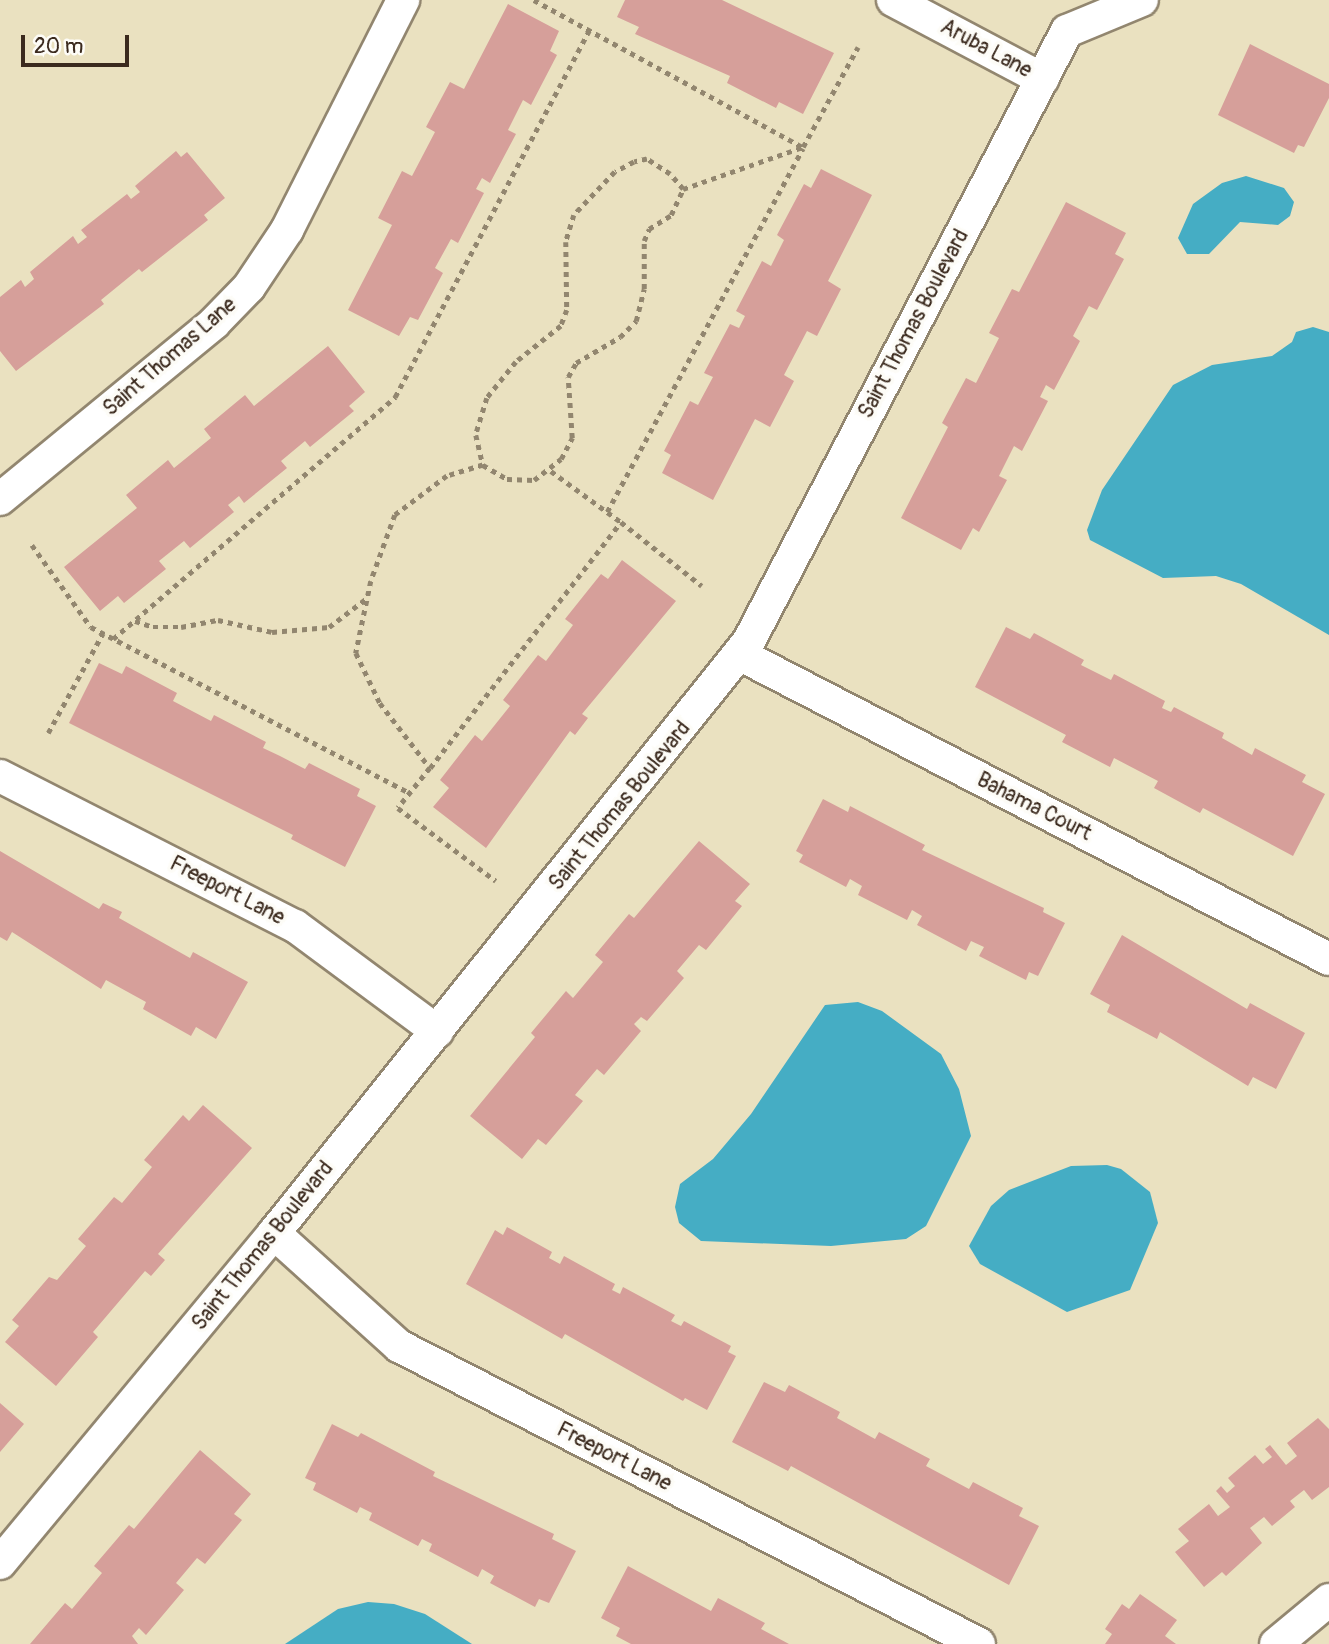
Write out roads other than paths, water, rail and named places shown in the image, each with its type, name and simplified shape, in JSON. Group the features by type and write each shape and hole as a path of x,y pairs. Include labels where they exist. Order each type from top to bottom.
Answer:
{"street":[{"name":"Saint Thomas Lane","path":"0,499 214,323 249,287 286,230 403,0"},
{"name":"Aruba Lane","path":"893,0 1042,79"},
{"name":"Saint Thomas Boulevard","path":"0,1563 274,1233 739,654 1067,31 1142,0"},
{"name":"Bahama Court","path":"739,654 1329,960"},
{"name":"Freeport Lane","path":"0,776 295,926 437,1031"},
{"name":"Freeport Lane","path":"274,1233 399,1346 979,1644"},
{"path":"1276,1644 1329,1600"}],"water":[{"path":"1246,176 1284,188 1294,202 1290,216 1278,225 1240,222 1209,254 1187,254 1178,238 1193,204 1222,183"},
{"path":"1313,327 1329,332 1329,635 1241,584 1216,576 1163,578 1090,540 1087,530 1102,490 1173,385 1212,365 1272,356 1292,342 1296,332"},
{"path":"858,1002 882,1011 941,1054 959,1089 971,1136 926,1226 906,1239 831,1246 701,1241 679,1223 675,1207 680,1184 713,1159 751,1114 825,1005"},
{"path":"1107,1165 1121,1169 1150,1192 1158,1223 1130,1290 1067,1312 980,1264 969,1246 991,1206 1009,1190 1071,1166"},
{"path":"368,1602 394,1604 425,1614 472,1644 285,1644 338,1609"}]}
